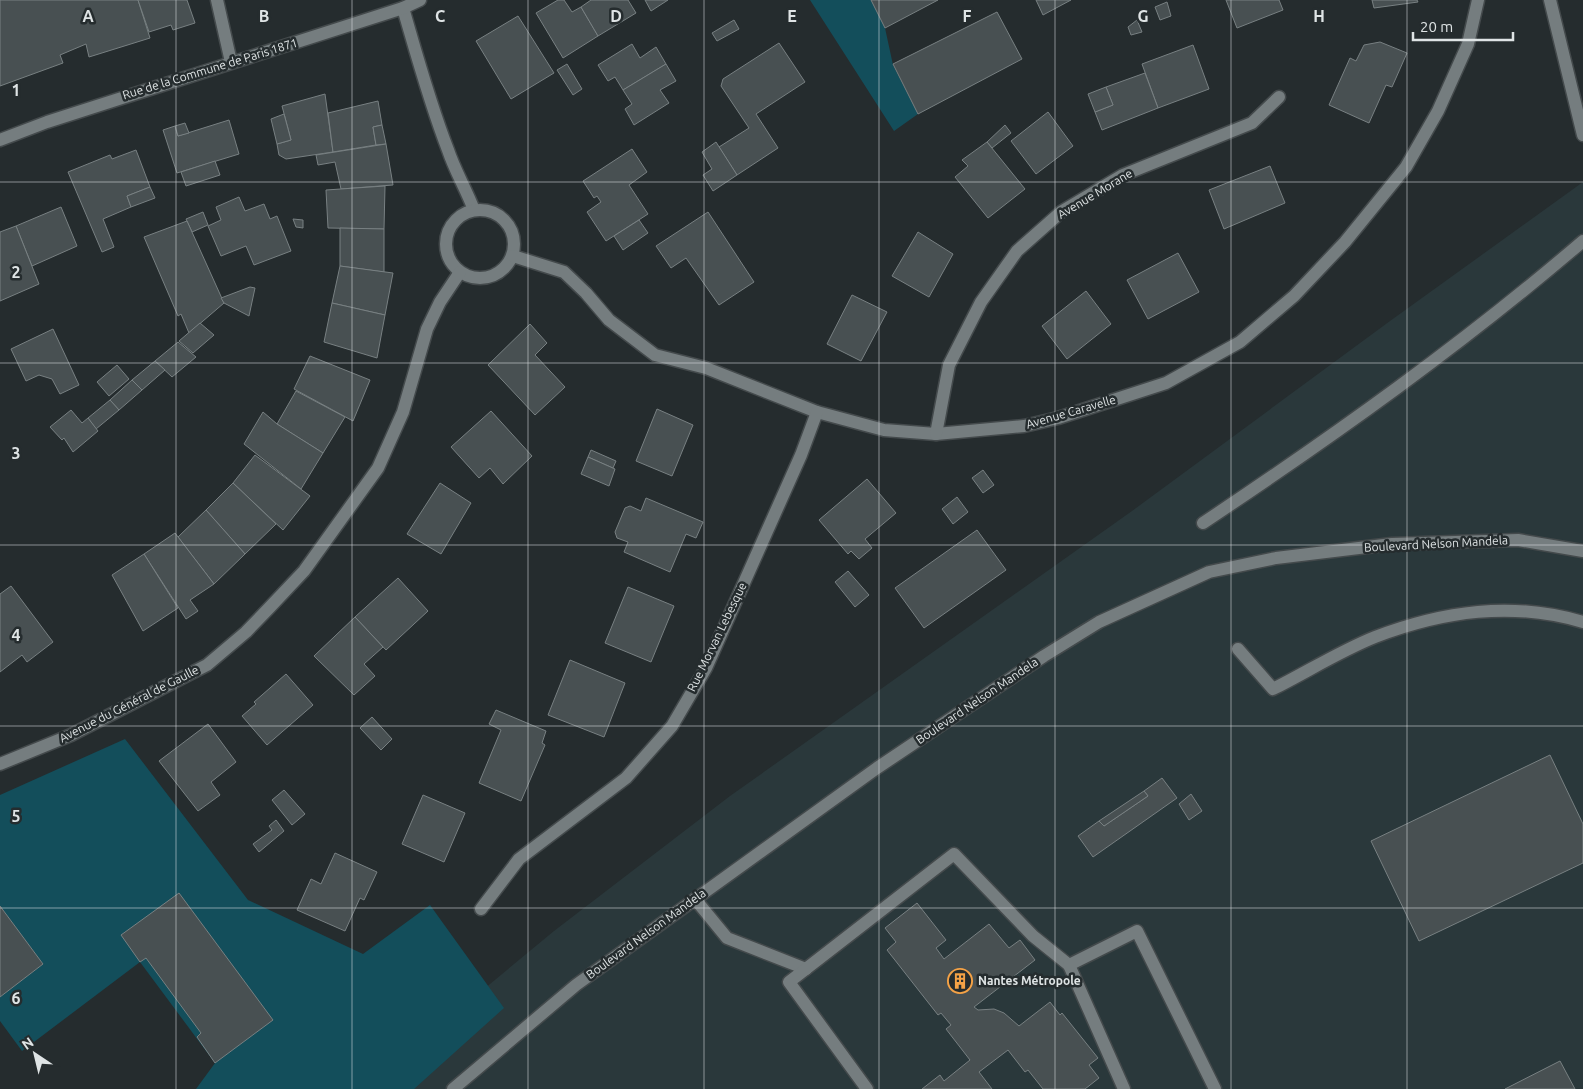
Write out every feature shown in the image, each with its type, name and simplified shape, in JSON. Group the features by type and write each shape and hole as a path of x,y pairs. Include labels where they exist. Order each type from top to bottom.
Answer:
{"street":[{"path":"217,0 231,62"},
{"name":"Rue de la Commune de Paris 1871","path":"0,140 65,116 403,8 420,0"},
{"name":"Avenue Caravelle","path":"513,256 564,272 586,293 608,320 655,356 706,368 817,412 884,430 936,434 1024,426 1058,418 1166,383 1240,342 1294,296 1344,242 1406,167 1438,111 1468,44 1478,0"},
{"path":"1550,0 1583,135"},
{"path":"403,8 424,80 449,153 474,210"},
{"name":"Avenue Morane","path":"936,434 949,365 980,302 1017,252 1062,212 1123,175 1252,124 1279,97"},
{"path":"474,210 486,210 497,214 507,221 513,232 515,244 513,256 500,273 490,278 480,279 460,272 448,256 446,236 456,220 474,210"},
{"path":"1203,523 1380,402 1469,334 1583,241"},
{"name":"Avenue du Général de Gaulle","path":"0,764 71,735 207,665 246,632 270,608 304,571 378,468 403,412 427,329 440,302 460,272"},
{"name":"Rue Morvan Lebesque","path":"481,909 519,859 626,778 672,726 706,668 801,455 817,412"},
{"name":"Boulevard Nelson Mandela","path":"457,1087 576,985 876,768 1044,656 1099,622 1208,572 1276,558 1392,544 1518,540 1583,551"},
{"path":"1238,649 1273,689 1374,638 1440,617 1502,609 1553,613 1583,622"},
{"path":"867,1089 789,982 954,854 1033,936 1069,965 1124,1089"},
{"path":"695,899 727,938 806,968"},
{"path":"1069,965 1137,931 1215,1089"}],"shaded area":[{"path":"810,0 871,0 885,28 893,65 918,114 894,131"},
{"path":"1583,182 1583,1089 363,1089 554,931 730,796 1132,511"},
{"path":"125,739 248,900 363,954 430,905 504,1008 414,1089 196,1089 215,1063 140,962 22,1051 0,1021 0,997 43,964 0,906 0,795"}],"building":[{"path":"0,0 138,0 150,38 89,57 86,44 60,55 63,63 0,86"},
{"path":"138,0 187,0 195,23 173,30 171,25 149,32"},
{"path":"558,0 564,0 572,12 581,7 598,36 563,58 536,13"},
{"path":"591,0 628,0 636,13 598,36 581,7"},
{"path":"645,0 668,0 651,11"},
{"path":"871,0 938,0 885,28"},
{"path":"1036,0 1071,0 1043,15"},
{"path":"1226,0 1279,0 1283,10 1237,28"},
{"path":"1372,0 1417,0 1418,2 1374,8"},
{"path":"1167,2 1171,16 1160,20 1155,7"},
{"path":"997,12 1022,59 918,114 893,64"},
{"path":"518,16 554,73 511,99 476,41"},
{"path":"734,20 739,29 717,41 712,33"},
{"path":"1137,20 1142,32 1131,35 1128,27"},
{"path":"1380,42 1407,53 1392,87 1386,85 1369,123 1329,105 1350,58 1356,61 1364,45"},
{"path":"779,43 805,82 756,114 778,148 737,175 719,147 749,128 721,86 723,79"},
{"path":"632,44 640,58 656,47 666,64 623,90 615,77 608,81 598,65"},
{"path":"1193,45 1209,89 1158,108 1142,64"},
{"path":"567,64 582,89 573,95 557,70"},
{"path":"666,64 676,81 660,90 669,103 634,125 625,109 632,104 623,90"},
{"path":"1145,73 1158,108 1102,130 1095,112 1113,105 1106,87"},
{"path":"1106,87 1113,105 1095,112 1088,94"},
{"path":"325,94 333,152 286,159 279,155 277,144 291,140 282,106"},
{"path":"378,101 382,125 373,127 376,145 333,152 328,113"},
{"path":"1048,112 1073,146 1036,174 1011,141"},
{"path":"284,114 291,140 277,144 271,119"},
{"path":"229,120 239,154 177,173 163,130 175,126 178,136"},
{"path":"185,123 189,133 178,136 175,126"},
{"path":"382,125 386,144 376,145 373,127"},
{"path":"1005,125 1011,133 992,148 987,142"},
{"path":"716,142 737,175 713,191 703,175 712,169 702,152"},
{"path":"987,142 1025,189 988,218 955,177 968,166 962,160"},
{"path":"386,144 393,185 341,189 335,162 318,165 316,155"},
{"path":"632,149 647,172 629,185 648,214 606,241 587,212 601,202 597,196 594,198 583,181"},
{"path":"136,150 150,187 127,196 131,207 103,219 114,247 102,252 68,172 110,155 112,159"},
{"path":"215,161 220,175 186,186 181,172"},
{"path":"1270,166 1285,203 1224,229 1209,190"},
{"path":"385,186 384,229 328,228 326,190"},
{"path":"150,187 155,198 131,207 127,196"},
{"path":"239,197 245,211 264,204 270,219 277,216 291,251 254,265 246,246 221,256 208,226 221,220 216,207"},
{"path":"61,207 77,246 32,266 16,226"},
{"path":"203,212 208,225 192,232 186,219"},
{"path":"708,212 754,282 719,305 686,258 671,268 656,246"},
{"path":"293,219 303,220 303,228 296,227"},
{"path":"639,220 648,233 623,250 614,236"},
{"path":"187,221 224,303 189,333 181,314 178,316 144,237"},
{"path":"16,226 39,284 0,301 0,232"},
{"path":"340,228 384,229 384,272 340,266"},
{"path":"918,232 953,254 929,297 892,276"},
{"path":"1178,253 1199,292 1148,319 1127,280"},
{"path":"340,266 393,273 385,315 332,303"},
{"path":"250,287 255,288 249,316 224,303 221,298"},
{"path":"1086,291 1111,324 1067,359 1042,326"},
{"path":"852,295 887,312 861,361 827,344"},
{"path":"332,303 385,315 377,358 324,342"},
{"path":"200,323 214,335 193,353 179,341"},
{"path":"530,324 547,343 535,355 565,387 535,415 488,365"},
{"path":"53,329 79,385 60,394 52,379 39,375 26,381 11,349"},
{"path":"178,342 196,357 172,377 155,361"},
{"path":"310,356 370,380 353,421 294,389"},
{"path":"155,361 165,370 142,390 132,380"},
{"path":"117,365 129,379 109,396 97,382"},
{"path":"132,380 142,390 119,410 110,400"},
{"path":"296,391 345,417 323,453 277,424"},
{"path":"110,400 119,410 96,429 88,418"},
{"path":"657,409 693,425 672,476 636,461"},
{"path":"71,410 82,423 88,418 98,431 73,452 64,438 62,440 50,427"},
{"path":"491,411 532,456 503,484 490,468 479,478 451,447"},
{"path":"263,412 277,424 323,453 301,489 244,444"},
{"path":"591,450 616,461 613,468 588,457"},
{"path":"255,455 310,496 283,530 233,483"},
{"path":"588,457 615,469 609,486 581,474"},
{"path":"983,470 994,485 983,493 972,478"},
{"path":"867,479 896,513 865,539 872,548 859,559 851,551 848,554 819,520"},
{"path":"233,483 276,524 245,554 206,510"},
{"path":"440,483 471,503 441,554 407,534"},
{"path":"957,497 968,512 953,524 942,509"},
{"path":"646,498 703,522 696,538 686,534 670,572 624,552 628,542 617,538 615,532 625,508 630,506 641,511"},
{"path":"206,510 245,554 214,584 178,537"},
{"path":"977,530 1006,570 924,628 895,588"},
{"path":"175,533 214,584 190,600 198,611 186,619 144,554"},
{"path":"144,554 178,608 143,631 112,575"},
{"path":"848,571 869,595 855,607 835,582"},
{"path":"398,578 428,611 386,650 355,617"},
{"path":"11,586 53,642 27,662 22,655 0,672 0,594"},
{"path":"628,587 674,606 651,662 605,643"},
{"path":"355,617 383,647 364,664 375,676 354,695 314,656"},
{"path":"570,660 625,683 604,737 548,715"},
{"path":"286,674 313,705 267,745 242,716 256,704 254,702"},
{"path":"496,710 546,731 542,743 545,745 521,801 479,783 501,730 489,724"},
{"path":"372,717 392,739 381,750 360,728"},
{"path":"208,724 236,762 211,782 220,795 198,811 159,761"},
{"path":"1550,755 1583,824 1583,863 1419,941 1371,841"},
{"path":"1162,778 1177,798 1093,857 1078,836 1099,821 1104,826 1148,796 1144,791"},
{"path":"284,790 305,814 292,825 272,800"},
{"path":"1144,791 1148,796 1104,826 1099,821"},
{"path":"1191,794 1202,811 1189,820 1179,804"},
{"path":"423,795 465,813 444,862 402,844"},
{"path":"276,820 284,831 259,852 253,844 272,830 269,826"},
{"path":"335,853 377,872 364,900 360,898 345,931 297,910 311,879 321,884"},
{"path":"179,893 273,1020 215,1063 197,1037 201,1033 146,958 140,962 121,935"},
{"name":"Nantes Métropole","path":"917,903 946,940 936,948 944,959 989,924 1009,948 1020,940 1035,960 974,1007 978,1010 994,1009 1004,1013 1019,1026 1050,1002 1060,1015 1062,1013 1098,1058 1089,1065 1099,1078 1085,1089 1043,1089 1028,1070 1025,1072 1008,1050 979,1072 992,1089 922,1089 940,1075 944,1081 970,1060 946,1029 951,1025 941,1013 938,1015 887,950 896,942 885,928"},
{"path":"0,906 43,964 0,997"},
{"path":"1560,1061 1575,1089 1505,1089"}],"place":[{"name":"Nantes Métropole","path":"960,981"}]}
